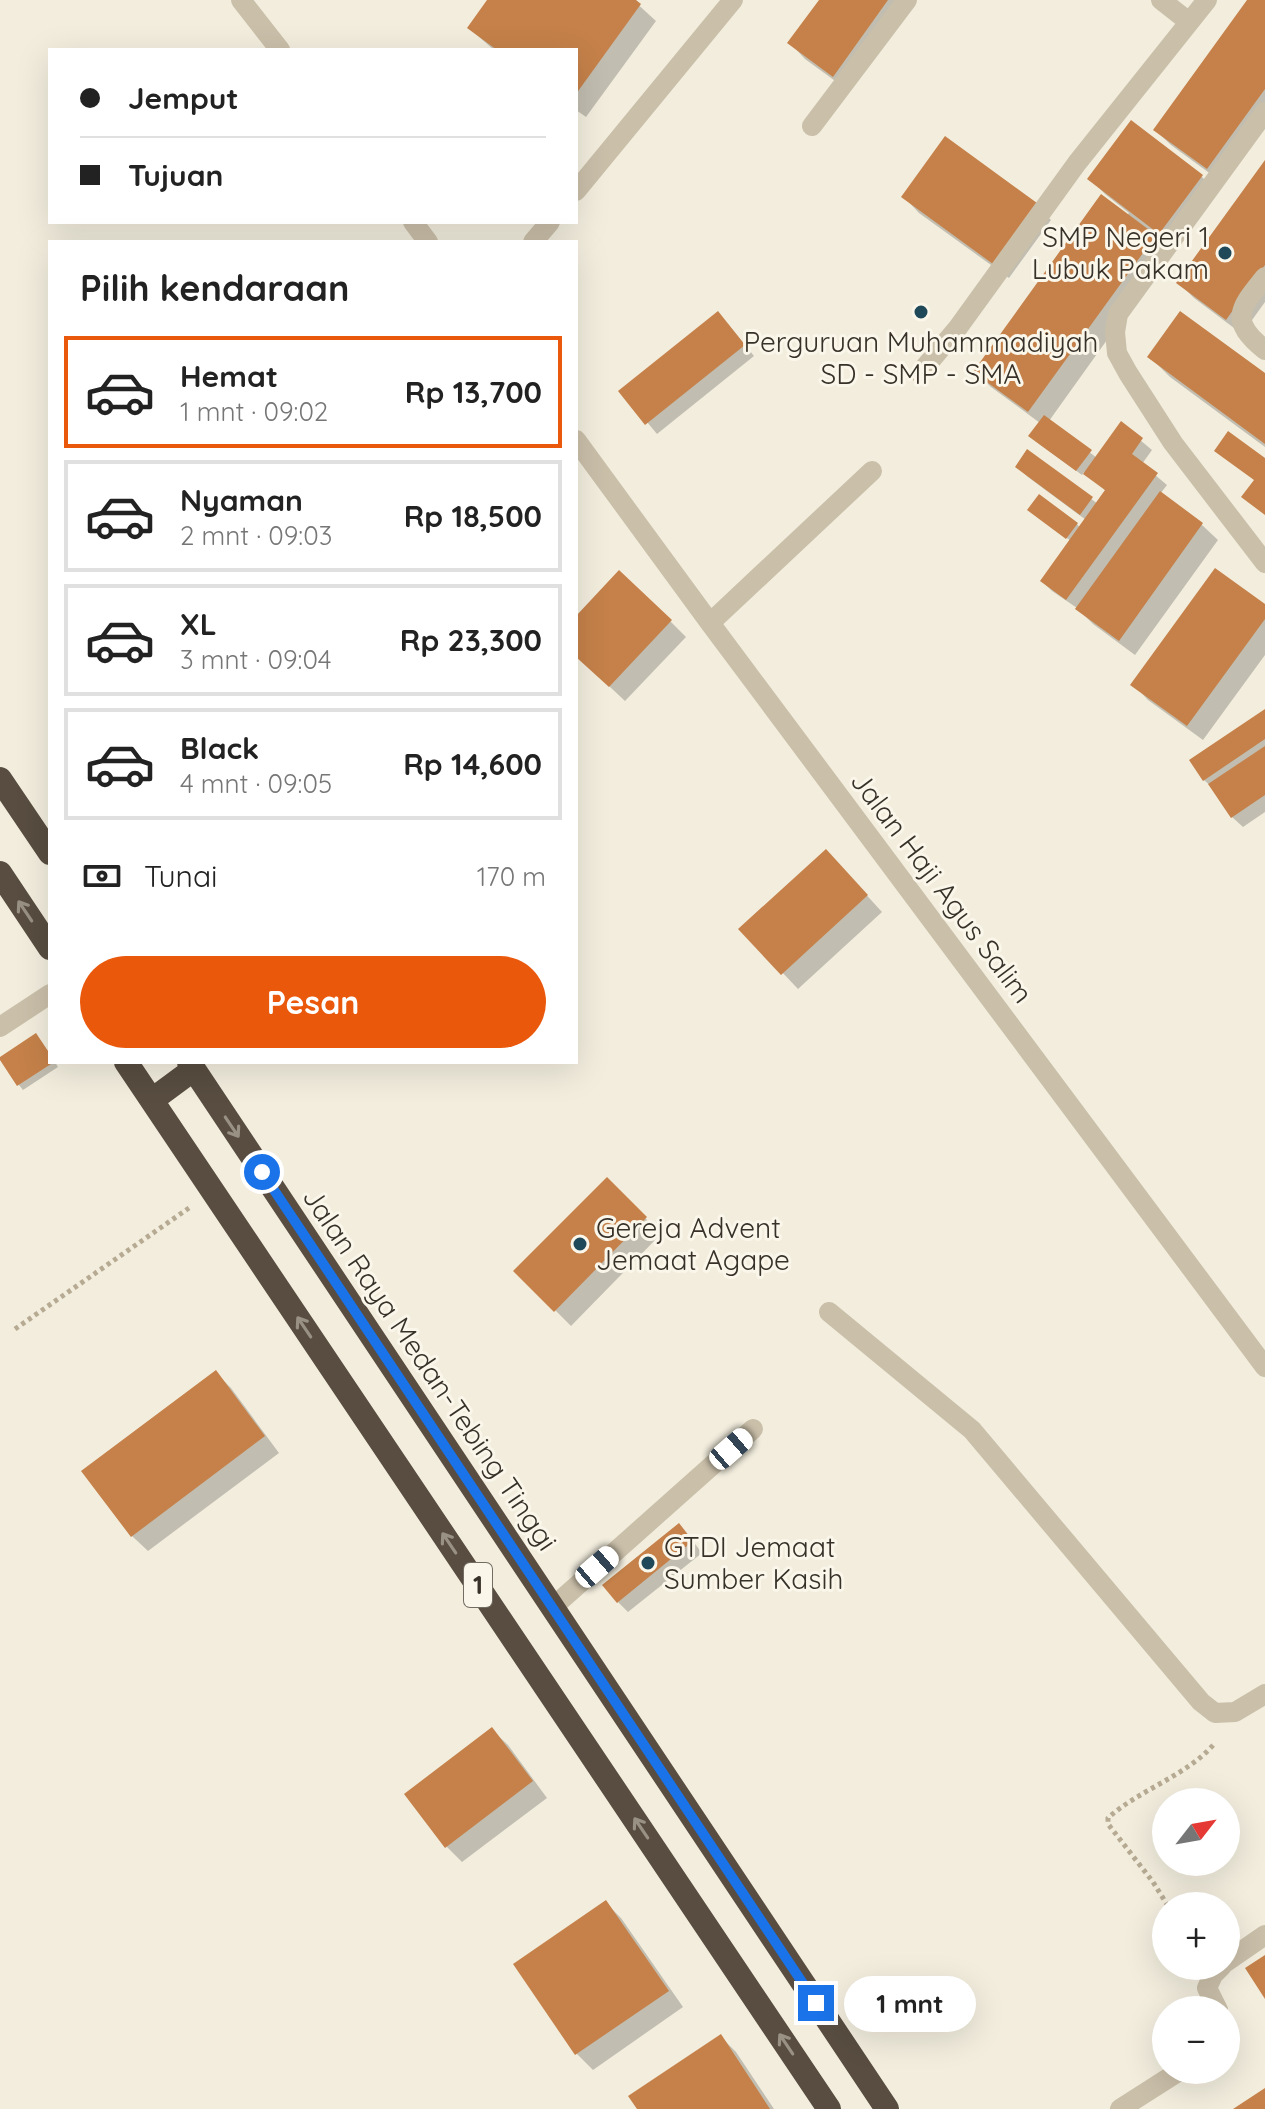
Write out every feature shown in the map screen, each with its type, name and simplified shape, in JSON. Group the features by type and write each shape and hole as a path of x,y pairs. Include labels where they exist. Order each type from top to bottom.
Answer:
{"highway":[{"path":"0,779 47,841"},
{"path":"0,873 48,945"},
{"name":"1","path":"127,1064 829,2109"},
{"path":"152,1100 191,1066"},
{"name":"Jalan Raya Medan-Tebing Tinggi","path":"191,1066 887,2109"}],"street":[{"path":"241,0 278,48"},
{"path":"812,126 907,0"},
{"path":"1161,0 1189,22"},
{"path":"920,373 957,329 1077,163 1207,0"},
{"path":"578,189 730,2"},
{"path":"1265,112 1118,314 1115,332 1117,353 1159,422 1265,563"},
{"path":"535,240 548,224"},
{"path":"1265,277 1243,304 1241,311 1245,330 1265,350"},
{"name":"Jalan Haji Agus Salim","path":"578,443 1265,1367"},
{"path":"710,623 872,471"},
{"path":"0,1027 48,995"},
{"path":"829,1312 972,1430 1201,1702 1215,1713 1235,1712 1265,1694"},
{"path":"553,1607 753,1429"},
{"path":"1240,1953 1265,1935"},
{"path":"1120,2109 1159,2084"}],"path":[{"path":"15,1329 213,1191"},
{"path":"1159,1892 1108,1824 1108,1818 1199,1758 1213,1746 1235,1712"}],"building":[{"path":"487,0 636,0 641,4 578,91 578,48 494,48 467,28"},
{"path":"819,0 888,0 833,77 787,43"},
{"path":"1247,0 1265,0 1265,89 1207,169 1153,130"},
{"path":"1131,120 1203,175 1159,234 1087,179"},
{"path":"945,136 1037,203 993,264 901,197"},
{"path":"1265,160 1265,265 1226,320 1176,283"},
{"path":"1101,194 1156,235 1028,412 973,372"},
{"path":"718,311 745,345 645,425 618,391"},
{"path":"1180,311 1265,373 1265,444 1147,357"},
{"path":"1044,415 1092,450 1076,471 1028,436"},
{"path":"1121,421 1143,438 1132,454 1158,473 1066,600 1040,581 1105,490 1083,474"},
{"path":"1228,431 1265,458 1265,515 1241,497 1254,480 1214,451"},
{"path":"1027,449 1093,497 1080,515 1015,467"},
{"path":"1160,491 1203,523 1119,641 1075,609"},
{"path":"1039,494 1078,523 1066,539 1027,510"},
{"path":"1215,568 1265,604 1265,619 1187,726 1130,685"},
{"path":"619,570 672,620 609,687 578,659 578,614"},
{"path":"1265,709 1265,739 1203,781 1189,760"},
{"path":"1265,746 1265,795 1231,818 1208,784"},
{"path":"826,849 868,895 781,975 738,929"},
{"path":"36,1033 48,1051 48,1064 51,1064 17,1086 0,1057"},
{"name":"Gereja Advent Jemaat Agape","path":"607,1177 647,1217 554,1312 513,1271"},
{"path":"216,1370 265,1436 131,1537 81,1471"},
{"name":"GTDI Jemaat Sumber Kasih","path":"679,1523 693,1541 617,1603 602,1585"},
{"path":"492,1727 533,1781 445,1848 404,1794"},
{"path":"606,1900 669,1991 575,2055 513,1964"},
{"path":"1265,1955 1265,1999 1245,1968"},
{"path":"721,2034 770,2109 637,2109 628,2096"},
{"path":"1265,2088 1265,2109 1233,2109"}],"place":[{"name":"SMP Negeri 1 Lubuk Pakam","path":"1225,253"},
{"name":"Perguruan Muhammadiyah SD - SMP - SMA","path":"921,312"},
{"name":"Gereja Advent Jemaat Agape","path":"580,1244"},
{"name":"GTDI Jemaat Sumber Kasih","path":"648,1563"}],"route":[{"path":"262,1172 816,2003"}]}
